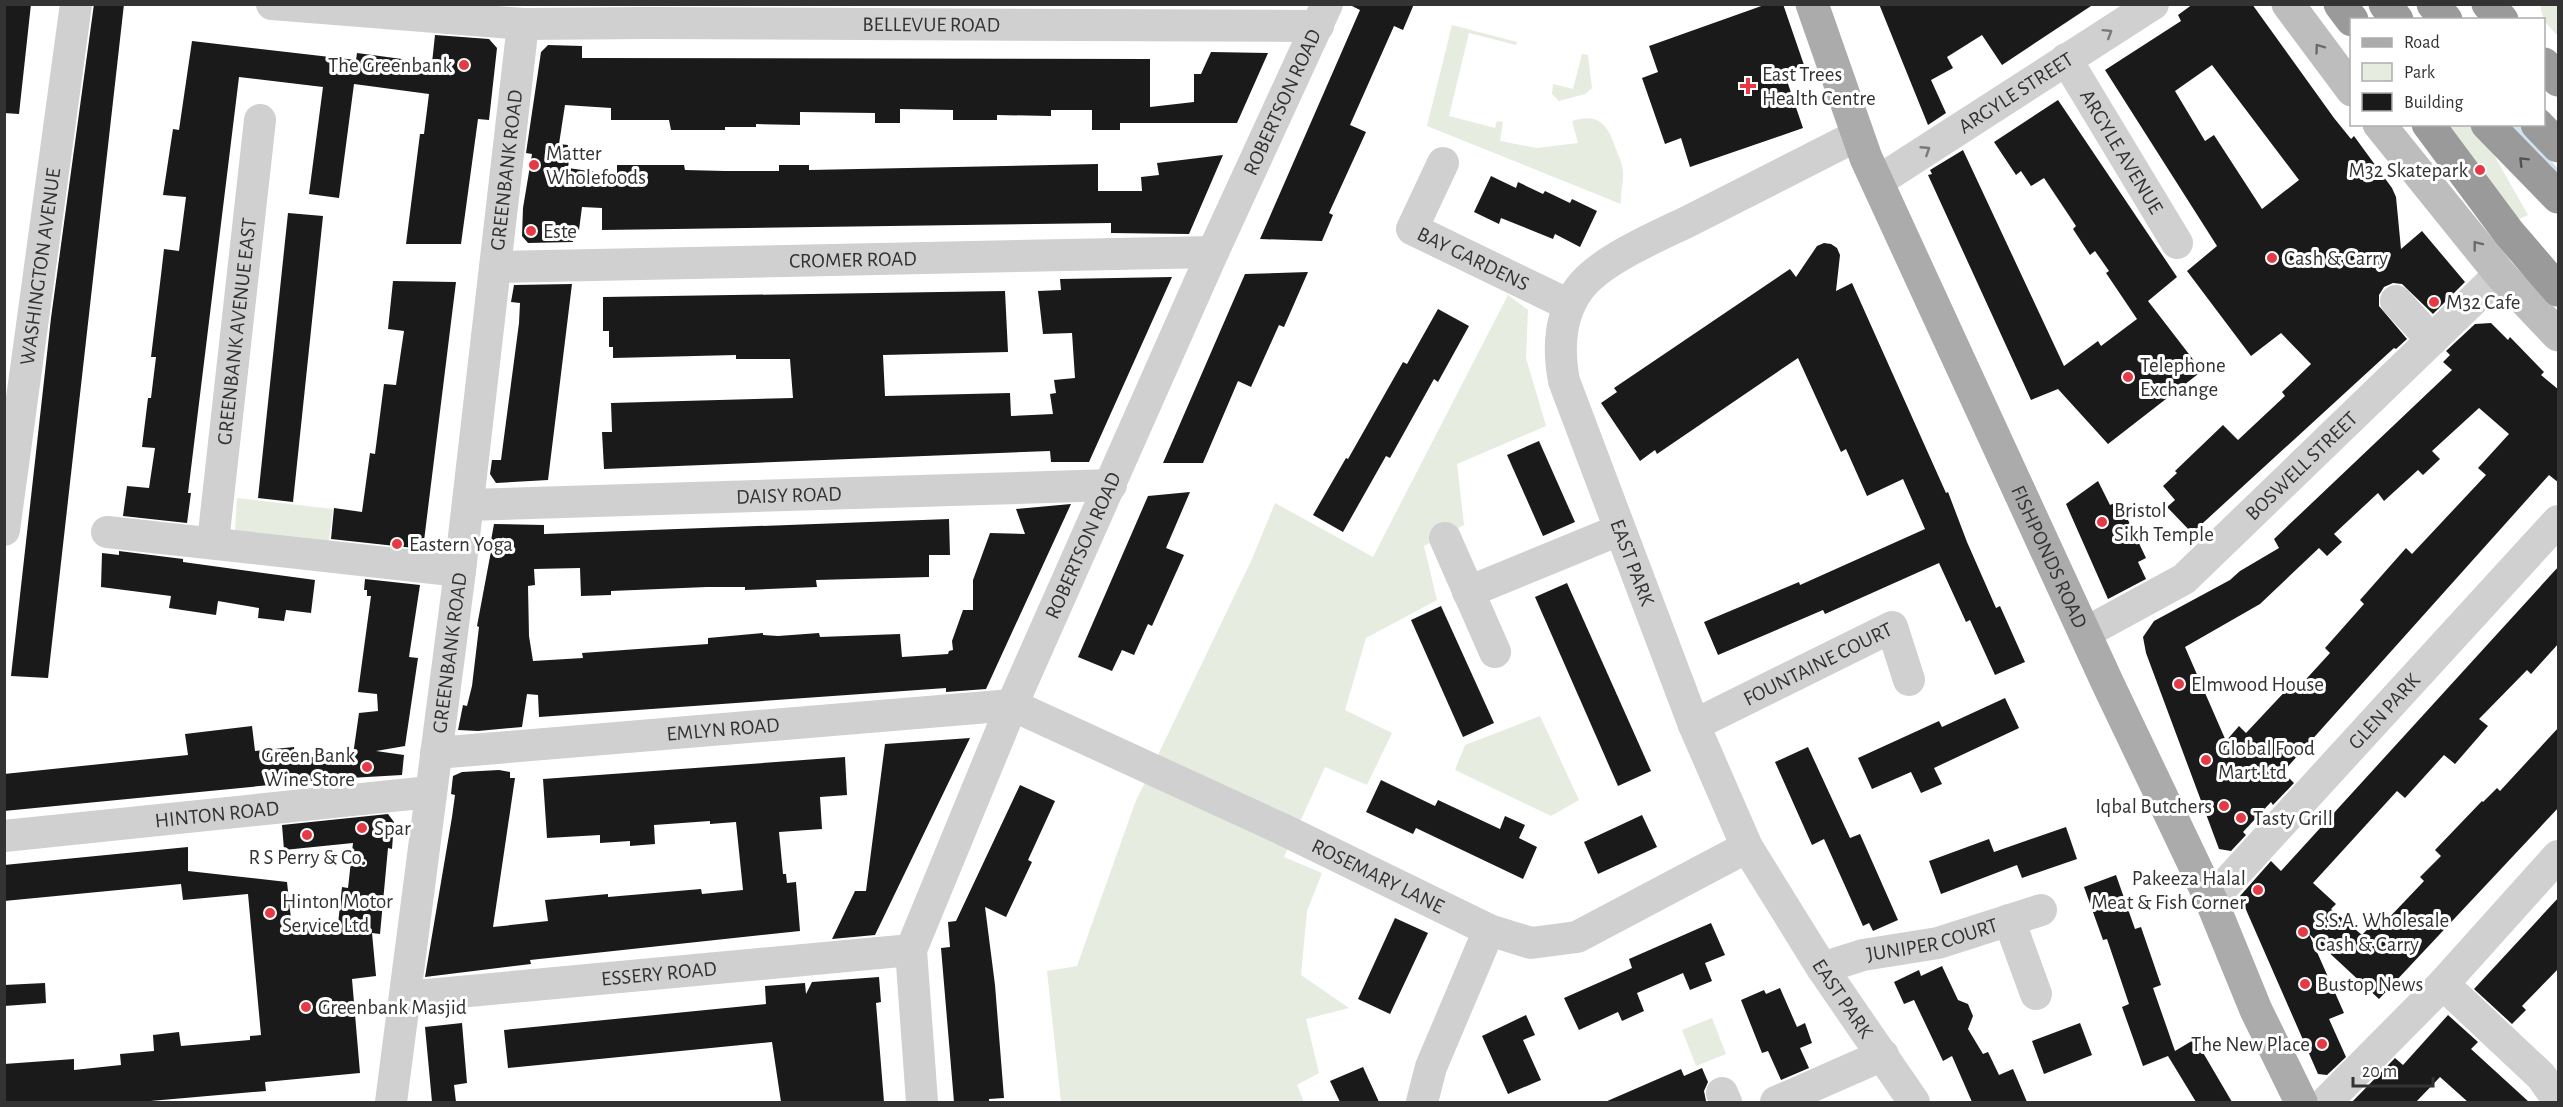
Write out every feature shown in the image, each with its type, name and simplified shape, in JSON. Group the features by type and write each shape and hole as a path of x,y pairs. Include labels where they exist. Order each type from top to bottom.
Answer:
{"highway":[{"path":"2340,4 2350,18"},
{"path":"2385,4 2396,18"},
{"path":"2433,4 2444,18"},
{"path":"2488,4 2500,18"},
{"path":"2545,65 2559,80"},
{"path":"2429,126 2509,233 2559,290"},
{"path":"2489,126 2559,197"},
{"path":"2539,126 2559,146"}],"main road":[{"name":"FISHPONDS ROAD","path":"1812,4 1877,182 2211,900 2256,1010 2301,1102"},
{"path":"2288,4 2350,87"},
{"path":"2381,126 2500,274 2559,335"}],"street":[{"name":"WASHINGTON AVENUE","path":"4,530 76,4"},
{"name":"BELLEVUE ROAD","path":"272,4 538,18 859,14 1322,15"},
{"name":"ARGYLE STREET","path":"1877,182 2153,4"},
{"name":"ROBERTSON ROAD","path":"922,1102 911,950 1012,705 1213,252 1322,15"},
{"name":"GREENBANK ROAD","path":"391,1102 460,571 495,267 538,18"},
{"name":"ARGYLE AVENUE","path":"2066,59 2177,243"},
{"name":"GREENBANK AVENUE EAST","path":"213,542 260,120"},
{"name":"EAST PARK","path":"1858,135 1626,254 1588,278 1569,304 1560,343 1564,381 1619,530 1694,725 1747,847 1822,969 1914,1102"},
{"name":"BAY GARDENS","path":"1443,163 1412,229 1569,304"},
{"name":"CROMER ROAD","path":"495,267 1213,252"},
{"name":"BOSWELL STREET","path":"2085,633 2184,579 2500,274"},
{"path":"2396,301 2432,340"},
{"name":"DAISY ROAD","path":"468,506 1111,485"},
{"name":"GLEN PARK","path":"2211,900 2559,521"},
{"path":"1468,592 1619,530"},
{"path":"107,532 460,571"},
{"path":"1445,538 1495,652"},
{"name":"FOUNTAINE COURT","path":"1694,725 1892,627 1909,680"},
{"name":"EMLYN ROAD","path":"435,753 1012,705"},
{"name":"ROSEMARY LANE","path":"1012,705 1272,825 1489,930 1531,943 1577,937 1747,847"},
{"name":"HINTON ROAD","path":"4,836 430,792"},
{"path":"2326,1102 2443,984 2559,856"},
{"name":"JUNIPER COURT","path":"1822,969 1863,955 1938,943 2041,910"},
{"path":"2009,920 2036,994"},
{"path":"1422,1102 1431,1067 1489,930"},
{"name":"ESSERY ROAD","path":"405,997 911,950"},
{"path":"2443,984 2541,1076 2559,1100"},
{"path":"1776,1102 1883,1055"}],"green space":[{"path":"2540,5 2558,5 2558,36 2545,22 2545,18"},
{"path":"1452,25 1517,42 1516,45 1469,33 1449,116 1495,128 1497,121 1503,122 1500,141 1537,148 1578,143 1572,121 1590,118 1602,123 1610,134 1621,162 1623,173 1621,204 1427,126"},
{"path":"1582,54 1588,55 1592,88 1585,94 1559,101 1552,94 1553,84 1573,89"},
{"name":"M32 Skatepark","path":"2425,126 2478,126 2528,215 2500,228"},
{"path":"1508,295 1528,310 1526,358 1546,426 1457,464 1464,525 1424,546 1437,600 1366,638 1345,710 1392,733 1367,785 1325,767 1284,857 1322,873 1307,911 1301,975 1349,1008 1306,1019 1319,1073 1297,1085 1304,1102 1061,1102 1047,971 1077,966 1135,803 1252,559 1275,503 1373,557"},
{"path":"237,498 333,509 328,548 241,536 235,530"},
{"path":"1540,716 1579,800 1551,816 1455,770 1465,745"},
{"path":"1712,1018 1726,1054 1696,1066 1682,1030"}],"building":[{"path":"4,4 31,4 19,114 4,113"},
{"path":"94,4 124,4 48,678 11,676 51,318"},
{"path":"1348,4 1414,4 1403,30 1394,26 1350,125 1366,132 1329,213 1333,215 1322,241 1260,239 1360,10"},
{"name":"East Trees Health Centre","path":"1767,4 1783,4 1804,65 1784,72 1803,128 1690,167 1681,138 1665,144 1642,78 1658,72 1649,46"},
{"path":"1879,4 2094,4 2002,65 1982,35 1947,57 1953,68 1931,80 1946,113 1928,125"},
{"path":"2193,4 2252,4 2334,118 2351,139 2354,136 2392,188 2396,197 2401,249 2422,231 2465,282 2433,314 2402,284 2393,283 2384,287 2379,295 2379,306 2407,339 2396,349 2394,348 2192,533 2167,507 2175,500 2163,486 2177,473 2175,471 2223,425 2238,440 2285,396 2282,392 2311,364 2281,333 2251,356 2187,271 2217,246 2105,70 2181,21 2178,15","holes":["2212,65 2299,180 2262,209 2214,135 2205,141 2175,91"]},
{"path":"435,35 489,39 497,48 489,120 478,119 461,244 406,244 420,134 424,134 429,94 354,84 339,198 309,194 323,87 239,77 188,493 191,493 187,523 123,516 127,486 149,488 155,448 142,447 156,357 151,357 164,249 179,251 186,197 163,195 173,129 179,130 192,41 356,60 357,53 432,63"},
{"path":"548,45 582,46 582,58 1150,59 1150,107 1194,102 1194,74 1201,74 1211,52 1268,53 1237,123 1120,123 1120,130 1092,130 1092,110 1051,110 1051,116 997,115 997,120 953,120 953,110 900,109 900,123 875,123 875,113 800,112 800,125 756,124 756,127 725,127 725,130 671,130 669,120 611,120 611,108 565,105 559,144 568,145 566,159 569,160 568,168 617,175 617,165 684,165 685,170 779,171 779,165 809,165 809,170 1098,164 1098,191 1142,191 1141,177 1159,175 1157,163 1223,155 1189,234 1111,233 1111,223 602,230 602,208 582,207 579,230 574,230 573,242 528,243 522,236 523,208 532,154 526,153 541,52"},
{"path":"2058,100 2177,277 2148,301 2202,371 2108,444 2058,389 2031,400 1928,175 1932,174 1930,170 1963,150 2064,366 2098,341 2101,346 2137,319 2106,273 2109,271 2095,251 2090,255 2073,229 2076,226 2044,178 2031,186 2021,171 2016,175 1994,142"},
{"path":"1491,176 1516,188 1518,182 1570,203 1572,199 1597,211 1580,247 1555,234 1553,239 1501,218 1499,224 1474,212"},
{"path":"288,213 323,216 293,502 258,498"},
{"path":"1824,243 1837,248 1840,255 1836,291 1852,283 1946,493 1948,492 1996,608 2000,606 2025,662 1995,675 1970,620 1966,622 1939,563 1825,614 1823,610 1718,655 1704,622 1799,582 1800,585 1925,529 1903,479 1867,496 1846,449 1841,452 1798,358 1657,454 1655,450 1640,461 1601,403 1617,392 1614,388 1790,269 1796,277 1817,246"},
{"path":"1308,272 1284,327 1279,325 1251,387 1238,381 1203,463 1163,463 1245,274"},
{"path":"1172,277 1089,462 1051,462 1050,451 604,469 602,432 612,432 611,403 793,398 790,359 736,359 736,355 613,358 613,347 609,347 609,331 603,331 603,297 1005,291 1008,352 883,355 885,396 1010,393 1011,416 1053,414 1050,394 1056,393 1054,380 1075,378 1072,333 1043,334 1038,291 1061,290 1060,279"},
{"path":"393,281 456,282 423,549 331,539 334,508 362,512 370,453 375,454 384,384 396,385 404,331 388,329"},
{"path":"572,284 548,480 496,483 490,474 492,460 501,460 519,323 520,303 511,302 514,285"},
{"path":"1438,309 1469,326 1438,382 1434,379 1390,458 1386,456 1343,532 1313,515 1403,362 1407,364"},
{"path":"2491,323 2508,340 2510,337 2544,372 2541,375 2559,390 2559,483 2549,475 2283,772 2294,783 2273,805 2271,802 2243,832 2246,835 2231,851 2219,849 2146,653 2143,637 2154,621 2230,580 2240,571 2279,548 2274,539 2452,370 2443,362 2450,355 2446,351 2475,324","holes":["2479,408 2509,434 2478,468 2486,475 2412,554 2406,548 2360,600 2364,604 2325,648 2330,653 2298,688 2293,683 2246,733 2239,726 2226,741 2185,647 2260,604 2319,548 2327,556 2342,542 2334,534 2378,493 2384,501 2418,470 2423,475 2440,459 2432,451"]},
{"path":"1539,441 1575,522 1543,536 1507,455"},
{"name":"Bristol Sikh Temple","path":"2098,481 2110,505 2119,501 2146,558 2138,562 2146,579 2108,599 2066,504"},
{"path":"1190,492 1166,548 1184,555 1152,626 1148,624 1134,655 1122,650 1112,671 1078,657 1148,496"},
{"path":"1071,504 986,689 946,692 946,688 539,717 538,695 527,694 522,727 478,731 458,730 463,705 467,706 472,686 479,627 477,626 494,524 544,525 544,534 949,519 950,555 929,555 929,577 816,580 817,587 745,590 745,587 707,587 611,591 611,595 581,596 580,568 534,569 535,585 528,586 529,636 533,661 583,658 582,653 708,644 708,638 763,633 763,635 778,636 819,633 820,637 900,634 902,657 948,654 953,650 952,641 963,610 973,610 973,580 990,533 1025,534 1016,509"},
{"path":"119,551 315,580 311,613 286,610 284,621 258,618 259,608 218,601 216,615 169,608 171,596 101,587 102,553 119,555"},
{"path":"2559,566 2559,643 2531,674 2527,670 2479,719 2488,726 2455,764 2444,755 2405,798 2397,791 2313,883 2336,904 2331,909 2362,935 2378,918 2384,923 2424,881 2420,877 2441,856 2435,850 2482,801 2497,788 2500,791 2559,727 2559,807 2379,999 2309,934 2344,1013 2329,1019 2346,1057 2327,1075 2318,1074 2240,896 2271,861 2281,871"},
{"path":"365,579 420,585 409,657 418,658 405,746 376,751 404,755 402,775 332,779 4,811 4,774 188,755 185,734 252,726 255,751 294,747 295,758 353,755 359,713 378,711 377,694 358,692 371,596 367,596 367,590 364,590"},
{"path":"1567,583 1651,771 1618,786 1535,597"},
{"path":"1441,606 1494,723 1463,737 1411,620"},
{"path":"2005,698 2019,728 1934,768 1942,784 1921,793 1911,772 1872,789 1858,758 1939,721 1942,727"},
{"path":"970,738 875,935 832,939 855,891 866,891 885,744"},
{"path":"1808,747 1850,838 1860,834 1898,920 1873,931 1869,923 1863,926 1824,839 1812,845 1775,762"},
{"path":"845,757 847,795 820,797 822,829 779,832 783,874 786,874 787,883 796,882 800,931 530,960 531,964 425,977 452,817 455,795 451,794 453,776 462,772 499,770 510,772 510,778 515,778 493,927 548,921 545,900 701,889 702,894 743,890 736,822 710,824 710,821 654,825 655,844 630,846 630,841 600,843 600,835 547,838 543,779"},
{"path":"1381,780 1435,806 1438,800 1500,829 1505,816 1525,825 1519,838 1537,847 1523,879 1416,828 1413,834 1366,812"},
{"path":"1020,785 1055,801 1028,860 1032,862 1006,917 985,907 995,985 1004,1098 989,1099 989,1102 954,1102 941,948 950,947 948,922 956,921"},
{"path":"388,814 394,822 392,849 388,848 380,934 372,933 376,976 352,979 360,1073 265,1082 266,1091 139,1102 4,1102 4,1064 74,1059 74,1070 121,1065 120,1054 154,1051 153,1035 179,1032 181,1046 250,1040 250,1036 261,1035 248,894 183,900 181,884 4,901 4,865 188,847 188,871 287,882 292,928 338,924 342,887 348,888 353,843 284,850 282,825"},
{"path":"1642,815 1657,847 1598,874 1584,842"},
{"path":"2066,827 2077,859 2022,878 2017,865 1941,894 1929,861 1989,839 1994,852"},
{"path":"2116,875 2135,929 2141,927 2161,985 2153,988 2175,1051 2195,1039 2232,1102 2196,1102 2168,1056 2143,1066 2122,1007 2129,1004 2107,939 2103,940 2084,887"},
{"path":"2559,897 2559,968 2522,1006 2526,1010 2512,1024 2474,989"},
{"path":"1395,918 1428,933 1390,1014 1358,999"},
{"path":"1711,923 1725,955 1705,963 1712,981 1690,990 1683,973 1637,993 1644,1011 1622,1021 1618,1012 1579,1030 1564,998 1632,968 1629,959"},
{"path":"1942,966 1958,1000 1968,1004 1973,1016 1968,1029 1983,1054 1988,1052 1999,1075 2013,1069 2027,1102 1972,1102 1952,1056 1943,1061 1914,1000 1904,1004 1894,982 1919,970 1921,976"},
{"path":"879,977 881,1002 876,1003 884,1102 781,1102 772,1042 508,1068 504,1030 766,1004 765,986 805,983 806,994 812,982"},
{"path":"45,983 46,1003 4,1006 4,985"},
{"path":"1780,988 1797,1027 1805,1023 1812,1043 1800,1048 1809,1068 1781,1080 1768,1051 1762,1053 1741,1000 1764,990 1766,994"},
{"path":"1526,1015 1535,1035 1523,1040 1541,1080 1508,1094 1482,1036"},
{"path":"2448,1015 2478,1042 2471,1049 2529,1102 2468,1102 2440,1077 2416,1102 2352,1102 2395,1058 2403,1065"},
{"path":"462,1023 467,1083 454,1085 456,1102 432,1102 425,1027"},
{"path":"2080,1023 2092,1055 2044,1074 2032,1041"},
{"path":"1363,1067 1379,1102 1340,1102 1330,1081"},
{"path":"1702,1068 1708,1082 1704,1091 1706,1101 1605,1102 1681,1069 1684,1076"}],"waterway":[{"path":"2517,126 2558,175"}],"place":[{"name":"The Greenbank","path":"464,65"},
{"name":"East Trees Health Centre","path":"1748,86"},
{"name":"Matter Wholefoods","path":"534,165"},
{"name":"M32 Skatepark","path":"2480,170"},
{"name":"Este","path":"531,231"},
{"name":"Cash & Carry","path":"2272,258"},
{"name":"M32 Cafe","path":"2434,302"},
{"name":"Telephone Exchange","path":"2128,377"},
{"name":"Bristol Sikh Temple","path":"2102,522"},
{"name":"Eastern Yoga","path":"397,544"},
{"name":"Elmwood House","path":"2179,684"},
{"name":"Global Food Mart Ltd","path":"2206,760"},
{"name":"Green Bank Wine Store","path":"367,767"},
{"name":"Iqbal Butchers","path":"2224,806"},
{"name":"Tasty Grill","path":"2241,818"},
{"name":"Spar","path":"362,828"},
{"name":"R S Perry & Co.","path":"307,835"},
{"name":"Pakeeza Halal Meat & Fish Corner","path":"2258,890"},
{"name":"Hinton Motor Service Ltd","path":"270,913"},
{"name":"S.S.A. Wholesale Cash & Carry","path":"2303,932"},
{"name":"Bustop News","path":"2305,984"},
{"name":"Greenbank Masjid","path":"306,1007"},
{"name":"The New Place","path":"2322,1044"}]}
